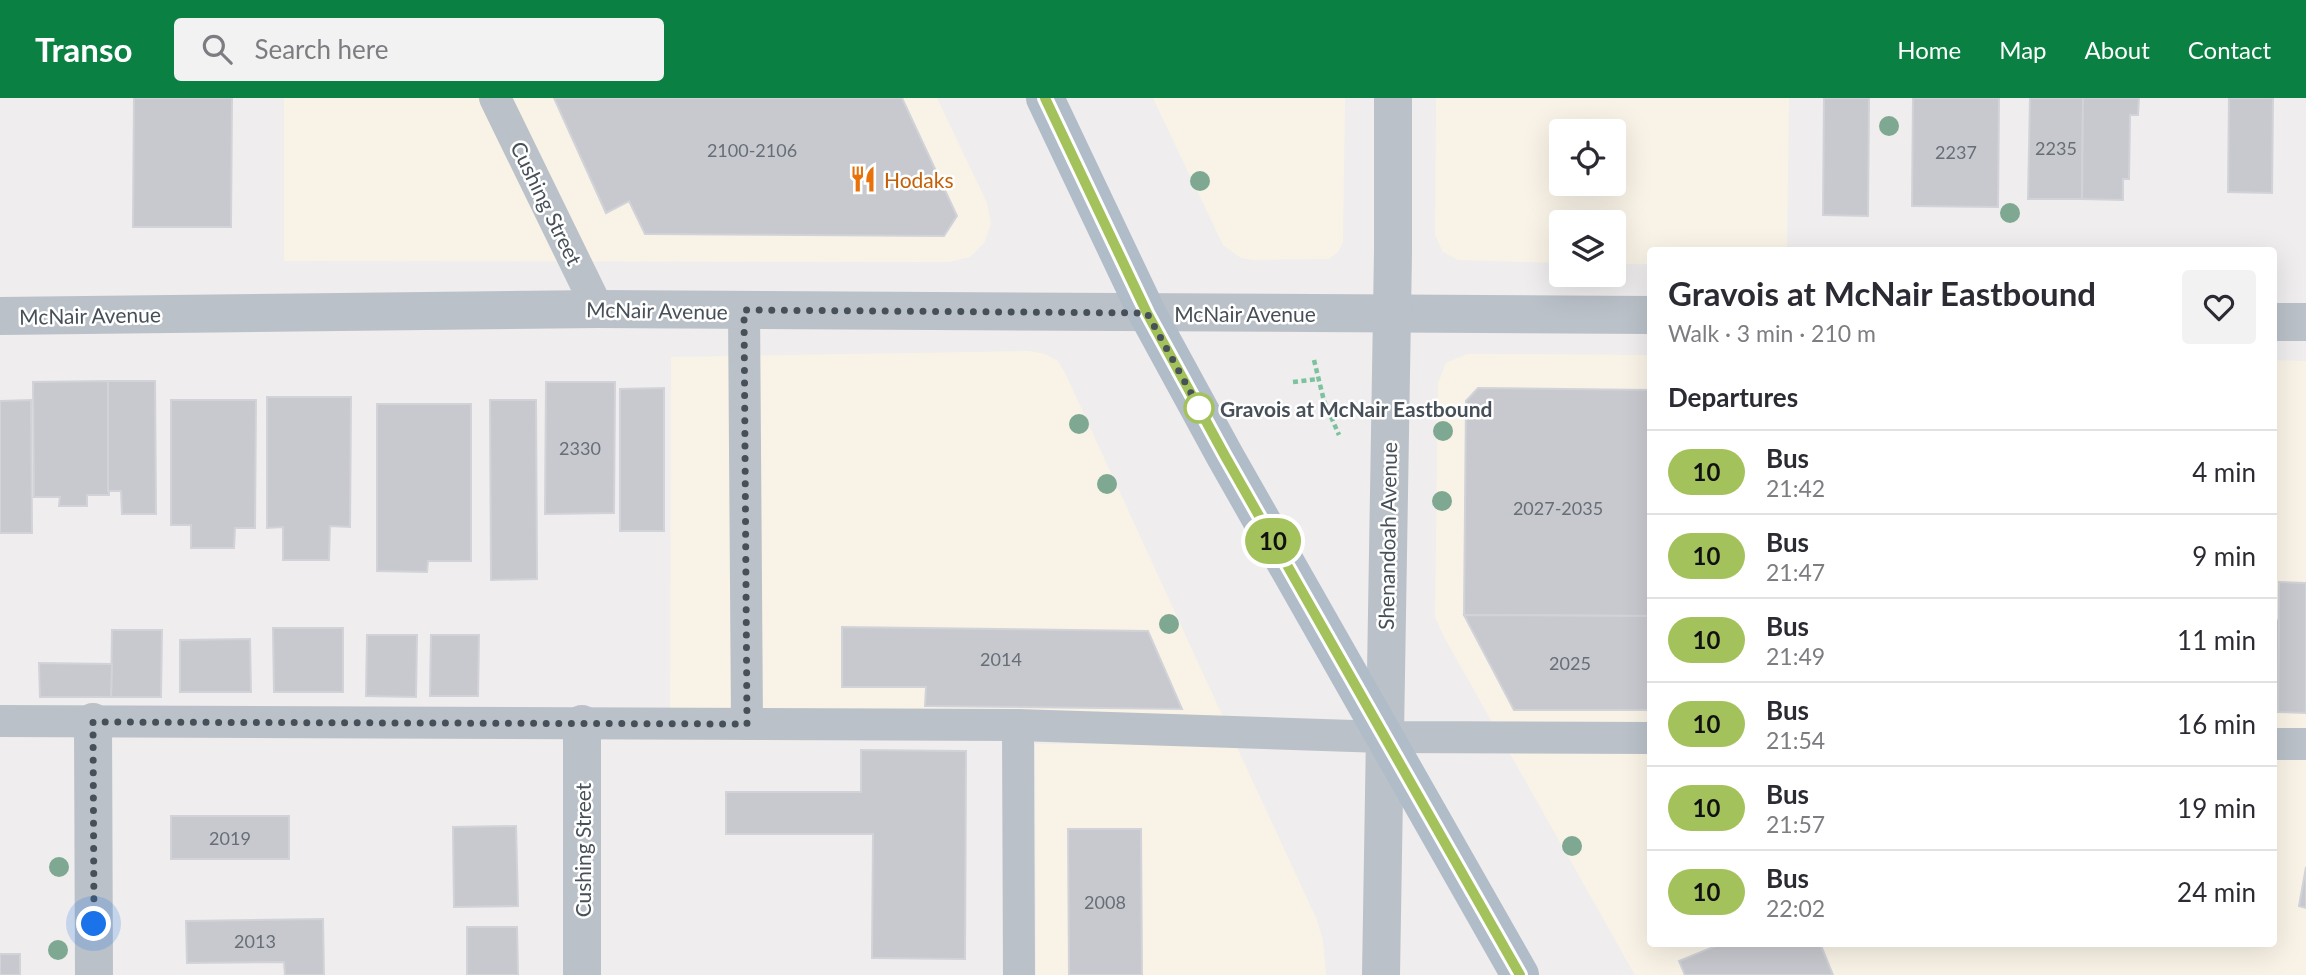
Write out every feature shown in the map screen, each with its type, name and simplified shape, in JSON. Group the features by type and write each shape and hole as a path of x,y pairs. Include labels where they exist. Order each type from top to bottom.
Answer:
{"main road":[{"path":"1045,98 1147,313 1383,737 1520,975"}],"street":[{"name":"Shenandoah Avenue","path":"1381,975 1393,98"},
{"name":"McNair Avenue","path":"0,316 598,309 1647,315"},
{"path":"2277,322 2306,322"},
{"path":"93,722 94,975"},
{"name":"Cushing Street","path":"582,724 582,975"}],"lane":[{"name":"Cushing Street","path":"495,98 598,309"},
{"path":"744,310 747,724"},
{"path":"0,721 1018,725 1383,737 1647,738"},
{"path":"1018,725 1019,975"},
{"path":"2277,744 2306,744"}],"path":[{"path":"1312,351 1325,401 1339,435"},
{"path":"1293,382 1318,379"}],"shaded area":[{"path":"284,98 937,98 987,203 991,224 984,243 970,257 949,262 284,261"},
{"path":"1153,98 1345,98 1343,242 1338,252 1329,259 1253,260 1241,258 1223,245"},
{"path":"1436,98 1789,98 1787,247 1647,247 1647,264 1626,264 1626,210 1549,210 1549,263 1458,260 1443,252 1435,235"},
{"path":"1029,351 1045,354 1058,361 1066,375 1223,717 670,710 671,357"},
{"path":"1467,354 1647,355 1647,947 2277,947 2277,360 2306,361 2306,975 1635,975 1435,617 1438,383 1446,363"},
{"path":"1235,743 1317,920 1323,941 1326,975 1036,975 1035,744"}],"building":[{"path":"134,98 232,98 231,227 133,227"},
{"path":"554,98 902,98 957,216 944,236 645,234 629,201 606,213"},
{"path":"1824,98 1869,98 1868,216 1823,215"},
{"path":"1913,98 1999,98 1998,207 1912,206"},
{"path":"2030,98 2083,98 2082,199 2028,199"},
{"path":"2083,98 2139,98 2138,115 2130,115 2129,179 2123,179 2123,200 2082,199"},
{"path":"2229,98 2273,98 2272,193 2228,192"},
{"path":"108,381 109,495 87,495 87,506 59,506 60,497 34,497 33,382"},
{"path":"108,381 155,381 156,514 122,514 121,491 108,491"},
{"path":"546,382 615,382 614,513 545,514"},
{"path":"664,388 664,531 620,531 620,389"},
{"path":"1478,388 1647,390 1647,616 1464,615 1466,401"},
{"path":"267,397 351,397 350,527 330,526 329,560 283,560 283,527 267,528"},
{"path":"31,400 32,533 0,533 0,401"},
{"path":"171,400 256,400 255,528 235,528 234,548 191,548 191,525 171,525"},
{"path":"490,400 536,400 537,579 491,580"},
{"path":"377,404 471,404 471,561 428,561 427,572 377,571"},
{"path":"2279,582 2306,583 2306,713 2278,712"},
{"path":"1464,615 1647,616 1647,710 1514,710"},
{"path":"2277,620 2279,620 2278,712"},
{"path":"842,627 1148,631 1182,709 925,706 926,687 842,687"},
{"path":"273,628 343,628 343,692 274,692"},
{"path":"112,630 162,630 161,697 111,697"},
{"path":"367,635 417,635 416,697 366,696"},
{"path":"431,635 479,635 478,696 430,696"},
{"path":"250,639 251,692 180,692 180,640"},
{"path":"39,663 112,664 111,697 40,697"},
{"path":"861,750 966,751 965,959 872,958 873,834 726,834 726,792 861,792"},
{"path":"171,816 289,816 289,859 171,859"},
{"path":"516,826 518,906 454,907 453,827"},
{"path":"1068,829 1141,829 1142,975 1069,975"},
{"path":"2306,867 2306,908 2299,906"},
{"path":"323,919 324,975 285,975 284,962 187,963 186,921"},
{"path":"467,927 517,927 518,975 467,975"},
{"path":"1713,947 1822,947 1833,975 1685,975 1679,961"},
{"path":"0,954 20,954 20,975 0,975"}],"bus line":[{"name":"10","path":"1045,98 1147,313 1383,737 1520,975"}],"place":[{"name":"Hodaks","path":"863,179"},
{"name":"Gravois at McNair Eastbound","path":"1199,408"}],"route":[{"path":"94,924 93,722 747,724 744,310 1147,313 1202,413 1199,408"}]}
